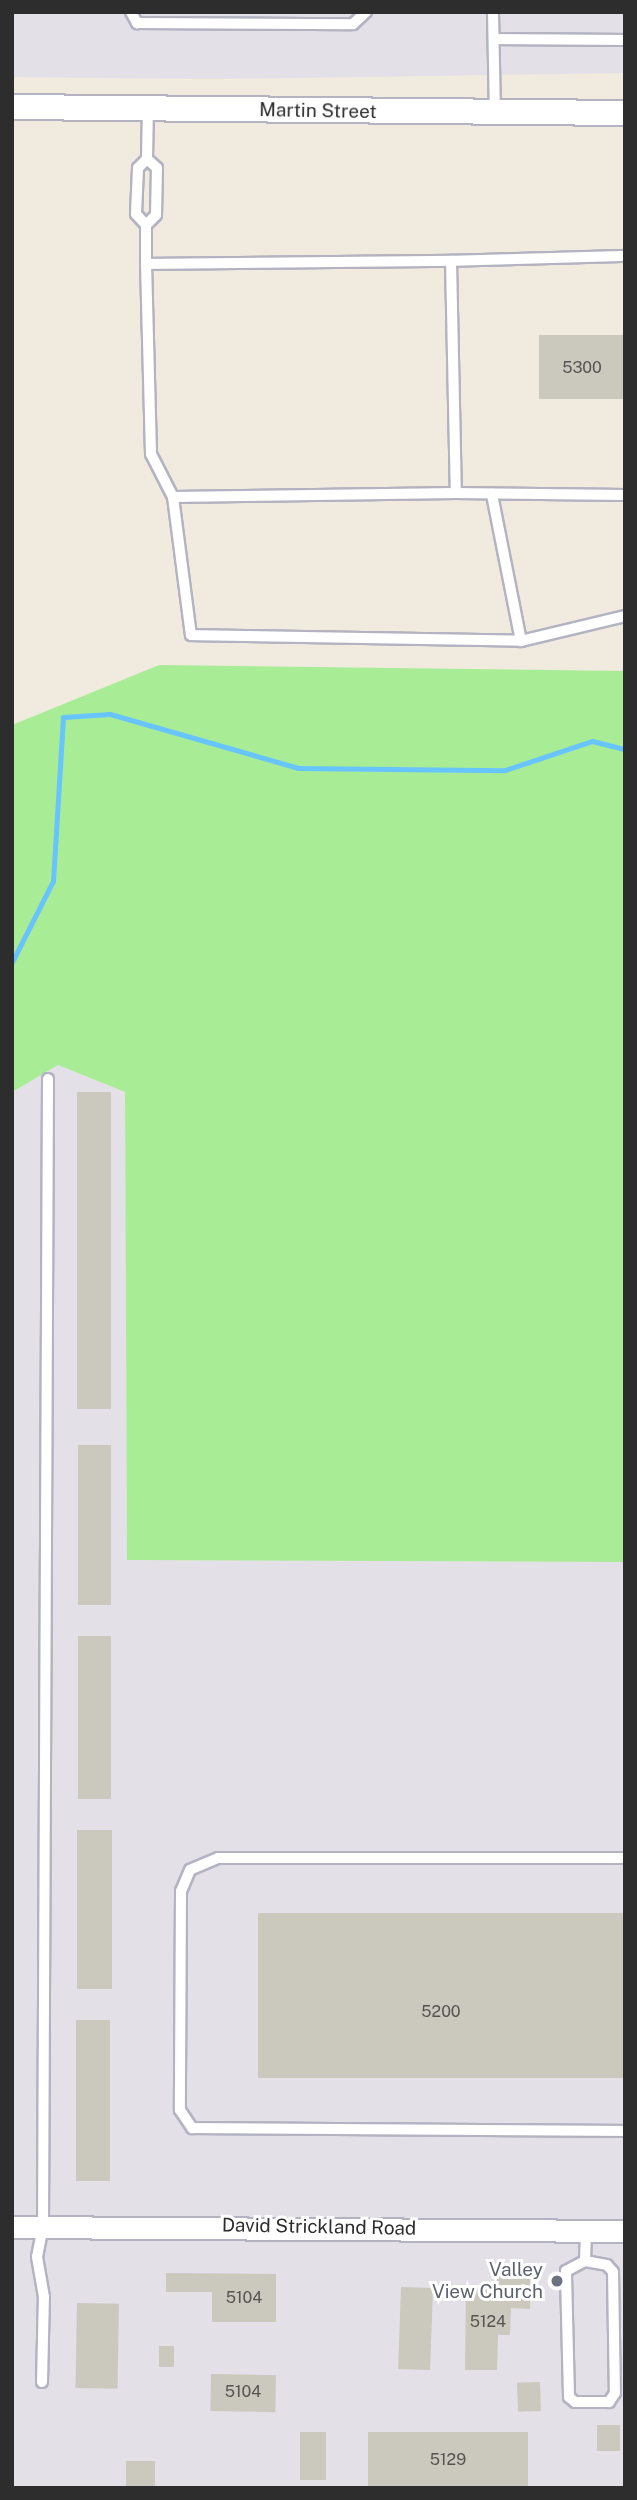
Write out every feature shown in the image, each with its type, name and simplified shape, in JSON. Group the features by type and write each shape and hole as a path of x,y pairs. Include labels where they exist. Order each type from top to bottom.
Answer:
{"street":[{"name":"Martin Street","path":"12,107 625,113"},
{"name":"David Strickland Road","path":"12,2227 625,2231"}],"lane":[{"path":"131,12 137,23 354,24 366,12"},
{"path":"493,12 495,113"},
{"path":"494,39 625,40"},
{"path":"148,109 147,159 138,168 136,214 146,225 150,454 173,497 191,635 521,641 625,616"},
{"path":"146,225 156,215 157,168 147,159"},
{"path":"146,264 625,256"},
{"path":"451,261 456,493"},
{"path":"173,497 456,493 625,495"},
{"path":"492,494 521,641"},
{"path":"42,2382 44,2297 37,2257 43,2226 48,1079"},
{"path":"625,1858 218,1858 190,1870 181,1891 180,2110 192,2128 625,2131"},
{"path":"585,2261 586,2230"},
{"path":"585,2261 607,2265 613,2272 615,2393 609,2402 575,2402 569,2397 566,2271 585,2261"}],"shaded area":[{"path":"12,12 625,12 625,73 211,79 12,77"},
{"path":"58,1065 125,1092 127,1560 625,1562 625,2488 12,2488 12,1092"}],"green space":[{"path":"159,665 625,671 625,1562 127,1560 125,1092 58,1065 12,1092 12,725"}],"building":[{"path":"539,335 625,335 625,399 539,399"},
{"path":"77,1092 111,1092 111,1409 77,1409"},
{"path":"78,1445 111,1445 111,1605 78,1605"},
{"path":"78,1636 111,1636 111,1799 78,1799"},
{"path":"77,1830 112,1830 112,1989 77,1989"},
{"path":"258,1913 625,1913 625,2078 258,2078"},
{"path":"76,2020 110,2020 110,2181 76,2181"},
{"path":"166,2273 276,2274 276,2322 212,2322 212,2292 166,2292"},
{"path":"497,2276 531,2276 530,2309 511,2308 510,2335 498,2335 497,2370 465,2370 466,2288 497,2289"},
{"path":"401,2287 433,2288 430,2370 398,2369"},
{"path":"77,2303 119,2304 118,2389 76,2388"},
{"path":"159,2346 174,2346 174,2367 159,2367"},
{"path":"211,2374 276,2375 275,2412 210,2411"},
{"path":"540,2382 541,2411 518,2412 517,2383"},
{"path":"597,2425 620,2425 620,2451 597,2451"},
{"path":"300,2432 326,2432 326,2480 300,2480"},
{"path":"368,2432 528,2432 528,2488 368,2488"},
{"path":"126,2461 155,2461 155,2488 126,2488"}],"waterway":[{"path":"12,962 53,881 63,717 110,714 298,768 505,770 592,741 625,749"}],"place":[{"name":"Valley View Church","path":"557,2281"}]}
